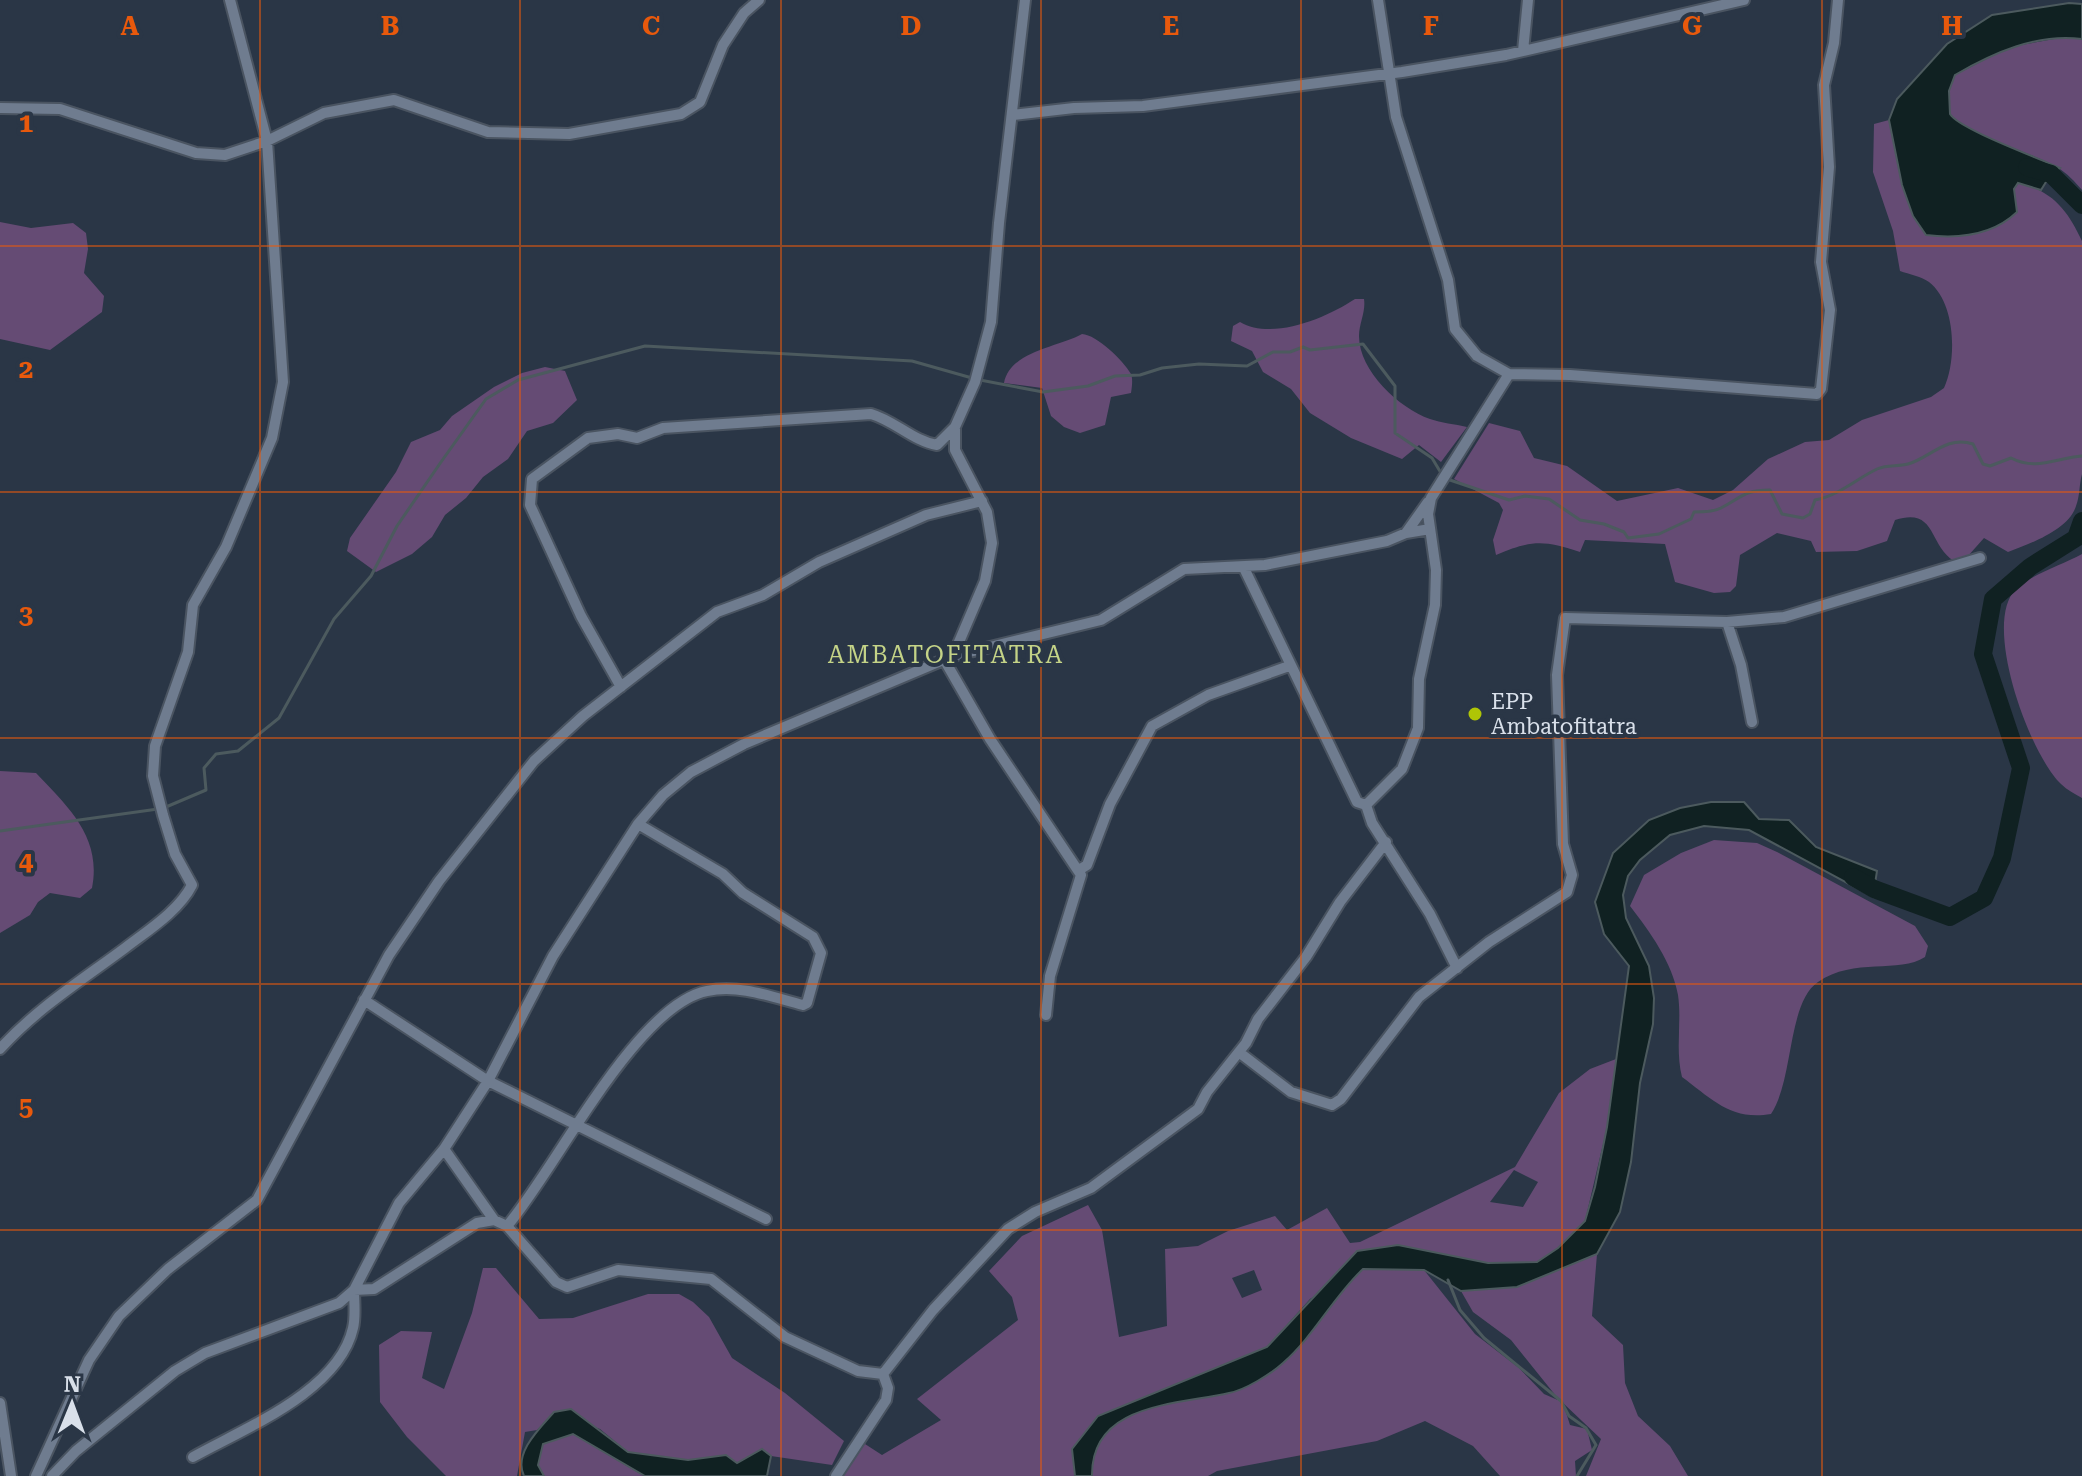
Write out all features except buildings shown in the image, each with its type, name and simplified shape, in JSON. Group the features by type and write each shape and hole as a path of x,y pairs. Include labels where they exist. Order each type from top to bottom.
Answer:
{"street":[{"path":"0,1049 22,1024 152,927 187,894 192,885 175,854 163,815 153,776 155,746 188,652 193,605 226,547 272,438 283,382 267,141 230,0"},
{"path":"0,108 60,109 196,153 225,155 267,141 324,113 394,100 488,132 569,134 681,114 700,102 723,45 744,13 759,0"},
{"path":"621,687 581,616 530,505 532,479 588,438 618,434 637,438 663,428 871,414 889,419 924,443 937,445 955,427 975,382 991,322 999,223 1025,0"},
{"path":"1378,0 1396,117 1448,280 1455,329 1477,356 1509,374 1570,375 1817,394 1821,389 1830,310 1821,262 1829,167 1824,85 1834,43 1838,0"},
{"path":"1523,51 1528,0"},
{"path":"1013,115 1074,108 1143,106 1387,74 1523,51 1743,0"},
{"path":"1406,533 1509,374"},
{"path":"949,658 985,581 992,543 982,501 955,450 955,427"},
{"path":"1366,805 1402,769 1418,728 1415,707 1435,605 1431,498"},
{"path":"36,1476 89,1360 119,1316 168,1269 257,1200 364,1000 439,881 488,814 534,761 583,716 717,612 763,595 819,562 926,515 982,501"},
{"path":"52,1476 76,1451 175,1371 205,1353 339,1303 354,1290 399,1203 444,1149 488,1081 553,956 638,824 663,795 691,772 775,729 816,715 937,660 1101,620 1184,569 1244,568 1387,541 1406,533 1430,529"},
{"path":"1240,1053 1291,1092 1332,1105 1341,1099 1419,997 1489,942 1567,892 1572,875 1563,844 1557,675 1565,618 1727,622 1784,617 1980,558"},
{"path":"1244,568 1357,802 1366,805"},
{"path":"1727,622 1741,665 1752,722"},
{"path":"949,658 990,739 1079,870 1078,886 1060,932 1050,976 1046,1015"},
{"path":"1079,870 1087,865 1110,804 1152,726 1208,695 1289,666"},
{"path":"1366,805 1372,823 1430,914 1457,968"},
{"path":"507,1226 642,1036 686,997 709,990 734,989 803,1005 807,1003 821,953 813,937 743,893 723,874 638,824"},
{"path":"883,1374 933,1310 1008,1229 1035,1212 1091,1188 1198,1109 1207,1092 1240,1053 1258,1019 1306,957 1340,902 1386,842"},
{"path":"364,1000 488,1081 766,1219"},
{"path":"444,1149 494,1220 507,1226 556,1282 567,1287 618,1270 711,1279 728,1290 745,1309 785,1337 858,1371 883,1374"},
{"path":"354,1290 374,1289 477,1223 494,1220"},
{"path":"193,1457 319,1384 342,1356 354,1327 354,1290"},
{"path":"836,1476 886,1400 888,1388 883,1374"},
{"path":"0,1403 11,1476"}],"shaded area":[{"path":"2069,3 2082,4 2082,39 2049,39 2000,52 1955,75 1949,91 1950,114 1956,120 2060,168 2051,174 2041,190 2018,183 2014,189 2017,212 1997,226 1963,236 1926,235 1913,216 1902,185 1889,120 1897,99 1947,44 1992,15"},
{"path":"2065,37 2082,39 2082,190 2058,168 1968,128 1950,114 1949,92 1955,75 2010,47"},
{"path":"1889,120 1902,185 1913,216 2014,189 2019,183 2041,191 2058,204 2082,241 2082,474 2072,515 2057,529 2026,545 2008,552 1984,538 1968,556 1954,561 1925,523 1909,517 1895,520 1887,541 1857,551 1816,552 1811,541 1777,533 1740,555 1736,586 1730,592 1714,593 1675,582 1665,544 1585,540 1580,552 1538,543 1496,555 1493,540 1503,510 1499,503 1454,479 1489,423 1520,431 1534,458 1567,466 1617,501 1678,488 1713,500 1733,490 1768,459 1805,442 1829,440 1862,420 1931,397 1944,388 1952,348 1952,332 1945,303 1929,282 1900,271 1893,231 1873,172 1874,124"},
{"path":"0,222 31,228 73,223 86,233 88,249 84,273 104,296 102,312 50,350 0,339"},
{"path":"1355,299 1364,299 1359,336 1361,349 1373,375 1394,397 1418,414 1467,427 1441,462 1419,445 1402,459 1351,438 1310,413 1291,389 1263,372 1252,351 1231,341 1233,326 1240,322 1267,329 1299,325"},
{"path":"1082,334 1102,343 1116,355 1131,374 1132,383 1131,393 1111,397 1105,425 1080,433 1064,427 1051,416 1042,388 1004,383 1008,372 1025,357"},
{"path":"545,367 565,371 577,400 553,423 527,431 508,459 483,477 466,498 445,515 432,537 412,554 376,572 347,551 350,538 396,472 411,442 440,430 452,416 494,387 522,373"},
{"path":"2082,554 2082,798 2061,784 2036,746 2014,688 2004,630 2007,606 2016,589 2039,574"},
{"path":"0,771 36,773 80,824 92,853 94,870 92,888 80,898 50,893 38,902 30,915 0,933"},
{"path":"1711,802 1744,802 1759,819 1789,820 1816,847 1877,871 1873,897 1749,830 1704,826 1670,835 1640,860 1628,876 1623,895 1626,918 1649,966 1654,998 1653,1024 1640,1083 1631,1162 1620,1212 1597,1254 1517,1287 1461,1291 1424,1270 1363,1269 1304,1341 1272,1372 1235,1391 1162,1405 1121,1421 1106,1434 1095,1452 1092,1476 1075,1476 1072,1449 1098,1416 1267,1347 1357,1251 1398,1245 1488,1263 1537,1262 1558,1248 1585,1221 1607,1127 1629,966 1604,934 1595,902 1613,853 1649,820 1680,808"},
{"path":"1714,840 1757,843 1777,852 1915,926 1928,946 1925,957 1914,962 1846,970 1818,982 1808,992 1796,1024 1784,1082 1771,1114 1733,1111 1682,1077 1675,983 1659,948 1630,906 1644,875 1681,853"},
{"path":"1616,1059 1607,1127 1585,1221 1558,1248 1537,1262 1488,1263 1398,1245 1310,1299 1267,1347 1098,1416 1073,1449 1075,1476 842,1476 850,1454 865,1444 882,1455 941,1420 917,1399 1018,1320 1012,1297 989,1271 1022,1236 1088,1205 1102,1230 1119,1337 1167,1326 1165,1249 1198,1246 1228,1231 1275,1216 1287,1230 1327,1208 1350,1243 1360,1242 1515,1167 1559,1093 1590,1069","holes":["1514,1170 1538,1182 1523,1207 1490,1202","1254,1270 1262,1290 1242,1298 1232,1278"]},
{"path":"1597,1254 1592,1316 1623,1345 1625,1383 1638,1416 1670,1446 1688,1476 1586,1476 1601,1439 1563,1403 1570,1425 1587,1429 1592,1450 1575,1461 1576,1476 1500,1476 1473,1446 1425,1421 1377,1441 1217,1471 1208,1476 1092,1476 1095,1452 1106,1434 1121,1421 1162,1405 1235,1391 1258,1381 1278,1367 1304,1341 1363,1269 1424,1270 1475,1334 1519,1368 1544,1394 1560,1401 1511,1340 1473,1312 1461,1291 1517,1287"},
{"path":"483,1268 496,1268 539,1319 573,1318 648,1294 679,1294 709,1317 732,1358 785,1393 844,1441 832,1465 771,1456 762,1449 737,1463 726,1455 688,1460 628,1452 600,1429 554,1412 537,1430 525,1432 517,1476 446,1476 407,1437 380,1402 379,1345 401,1331 432,1332 422,1378 444,1389 472,1313"},
{"path":"571,1409 628,1452 688,1460 726,1455 737,1463 762,1449 771,1456 767,1476 645,1476 573,1434 543,1444 538,1465 544,1476 524,1476 522,1459 535,1433 554,1412"},
{"path":"573,1434 645,1476 544,1476 538,1465 543,1444"}],"waterway":[{"path":"2027,167 2051,174 2082,205"},
{"path":"980,380 1043,392 1088,386 1115,376 1140,375 1162,368 1199,364 1247,366 1273,352 1363,344 1395,386 1395,433 1432,458 1441,473"},
{"path":"166,807 206,790 204,768 216,754 238,751 279,718 334,619 371,576 397,526 441,462 486,399 518,380 645,346 912,361 972,378"},
{"path":"1447,479 1509,500 1525,496 1549,499 1580,520 1604,524 1624,532 1628,538 1659,534 1691,519 1694,512 1718,509 1761,490 1770,490 1782,514 1803,518 1810,514 1815,500 1839,491 1877,469 1908,464 1955,442 1973,444 1983,464 1990,466 2011,458 2038,464 2082,456"},
{"path":"1853,877 1874,889 1950,917 1984,898 2002,858 2021,768 1983,654 1993,599 2030,567 2076,538 2082,521"},
{"path":"0,831 158,809"},
{"path":"1448,1280 1460,1310 1484,1338 1561,1401 1569,1416 1586,1428 1596,1445 1577,1476"}],"place":[{"name":"EPP Ambatofitatra","path":"1475,714"}],"district":[{"name":"AMBATOFITATRA","path":"946,655"}]}
